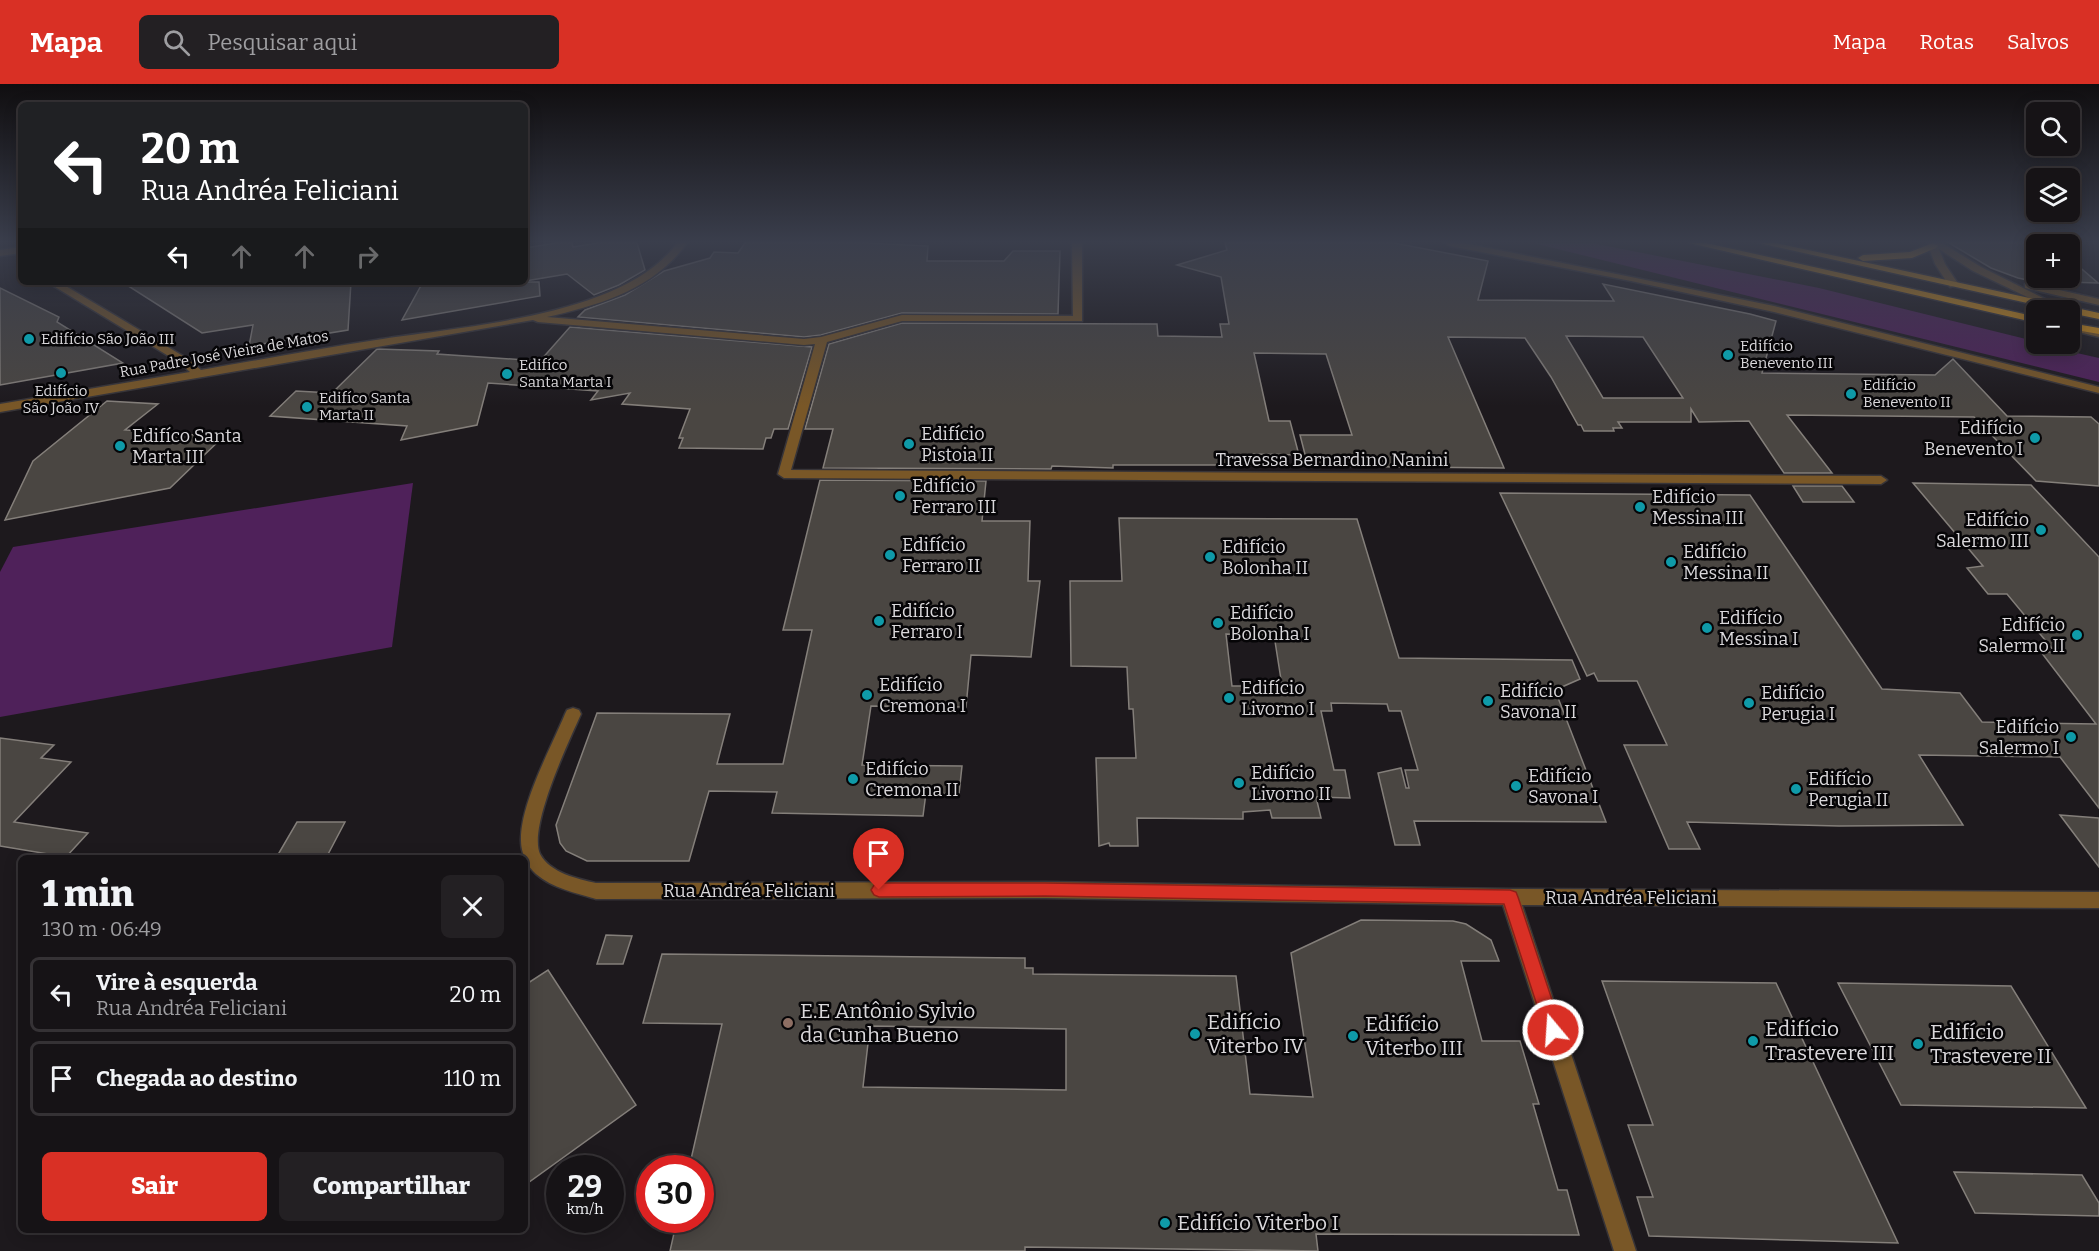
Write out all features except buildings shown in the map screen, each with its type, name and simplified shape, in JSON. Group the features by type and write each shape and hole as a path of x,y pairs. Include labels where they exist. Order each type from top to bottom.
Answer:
{"main road":[{"path":"1937,297 2026,318"},
{"path":"1974,297 2006,313"},
{"path":"2080,312 2099,316"}],"street":[{"path":"78,297 184,361 199,374"},
{"name":"Rua Padre José Vieira de Matos","path":"0,408 522,318 580,305 601,297"},
{"path":"522,318 804,342 822,340 902,318 1078,319 1078,297"},
{"path":"1721,297 2099,390"},
{"path":"2079,297 2099,302"},
{"path":"2080,329 2099,333"},
{"name":"Travessa Bernardino Nanini","path":"822,340 784,474 1881,480"},
{"name":"Rua Andréa Feliciani","path":"573,714 532,816 530,851 535,860 548,872 570,885 596,891 1045,890 1510,897 2099,900"},
{"path":"1510,897 1625,1251"}],"shaded area":[{"path":"1755,297 1857,297 2026,339 2026,354 2080,354 2099,358 2099,382"},
{"path":"413,483 392,647 0,717 0,572 13,547"}],"place":[{"name":"Edifício São João III","path":"29,339"},
{"name":"Edifício Benevento III","path":"1728,355"},
{"name":"Edifício São João IV","path":"61,373"},
{"name":"Edifíco Santa Marta I","path":"507,374"},
{"name":"Edifício Benevento II","path":"1851,394"},
{"name":"Edifíco Santa Marta II","path":"307,407"},
{"name":"Edifício Benevento I","path":"2035,438"},
{"name":"Edifício Pistoia II","path":"909,444"},
{"name":"Edifíco Santa Marta III","path":"120,446"},
{"name":"Edifício Ferraro III","path":"900,496"},
{"name":"Edifício Messina III","path":"1640,507"},
{"name":"Edifício Salermo III","path":"2041,530"},
{"name":"Edifício Ferraro II","path":"890,555"},
{"name":"Edifício Bolonha II","path":"1210,557"},
{"name":"Edifício Messina II","path":"1671,562"},
{"name":"Edifício Ferraro I","path":"879,621"},
{"name":"Edifício Bolonha I","path":"1218,623"},
{"name":"Edifício Messina I","path":"1707,628"},
{"name":"Edifício Salermo II","path":"2077,635"},
{"name":"Edifício Cremona I","path":"867,695"},
{"name":"Edifício Livorno I","path":"1229,698"},
{"name":"Edifício Savona II","path":"1488,701"},
{"name":"Edifício Perugia I","path":"1749,703"},
{"name":"Edifício Salermo I","path":"2071,737"},
{"name":"Edifício Cremona II","path":"853,779"},
{"name":"Edifício Livorno II","path":"1239,783"},
{"name":"Edifício Savona I","path":"1516,786"},
{"name":"Edifício Perugia II","path":"1796,789"},
{"name":"E.E Antônio Sylvio da Cunha Bueno","path":"788,1023"},
{"name":"Edifício Viterbo IV","path":"1195,1034"},
{"name":"Edifício Viterbo III","path":"1353,1036"},
{"name":"Edifício Trastevere III","path":"1753,1041"},
{"name":"Edifício Trastevere II","path":"1918,1044"},
{"name":"Edifício Viterbo I","path":"1165,1223"}],"route":[{"path":"879,890 1045,890 1510,897 1553,1030"}]}
